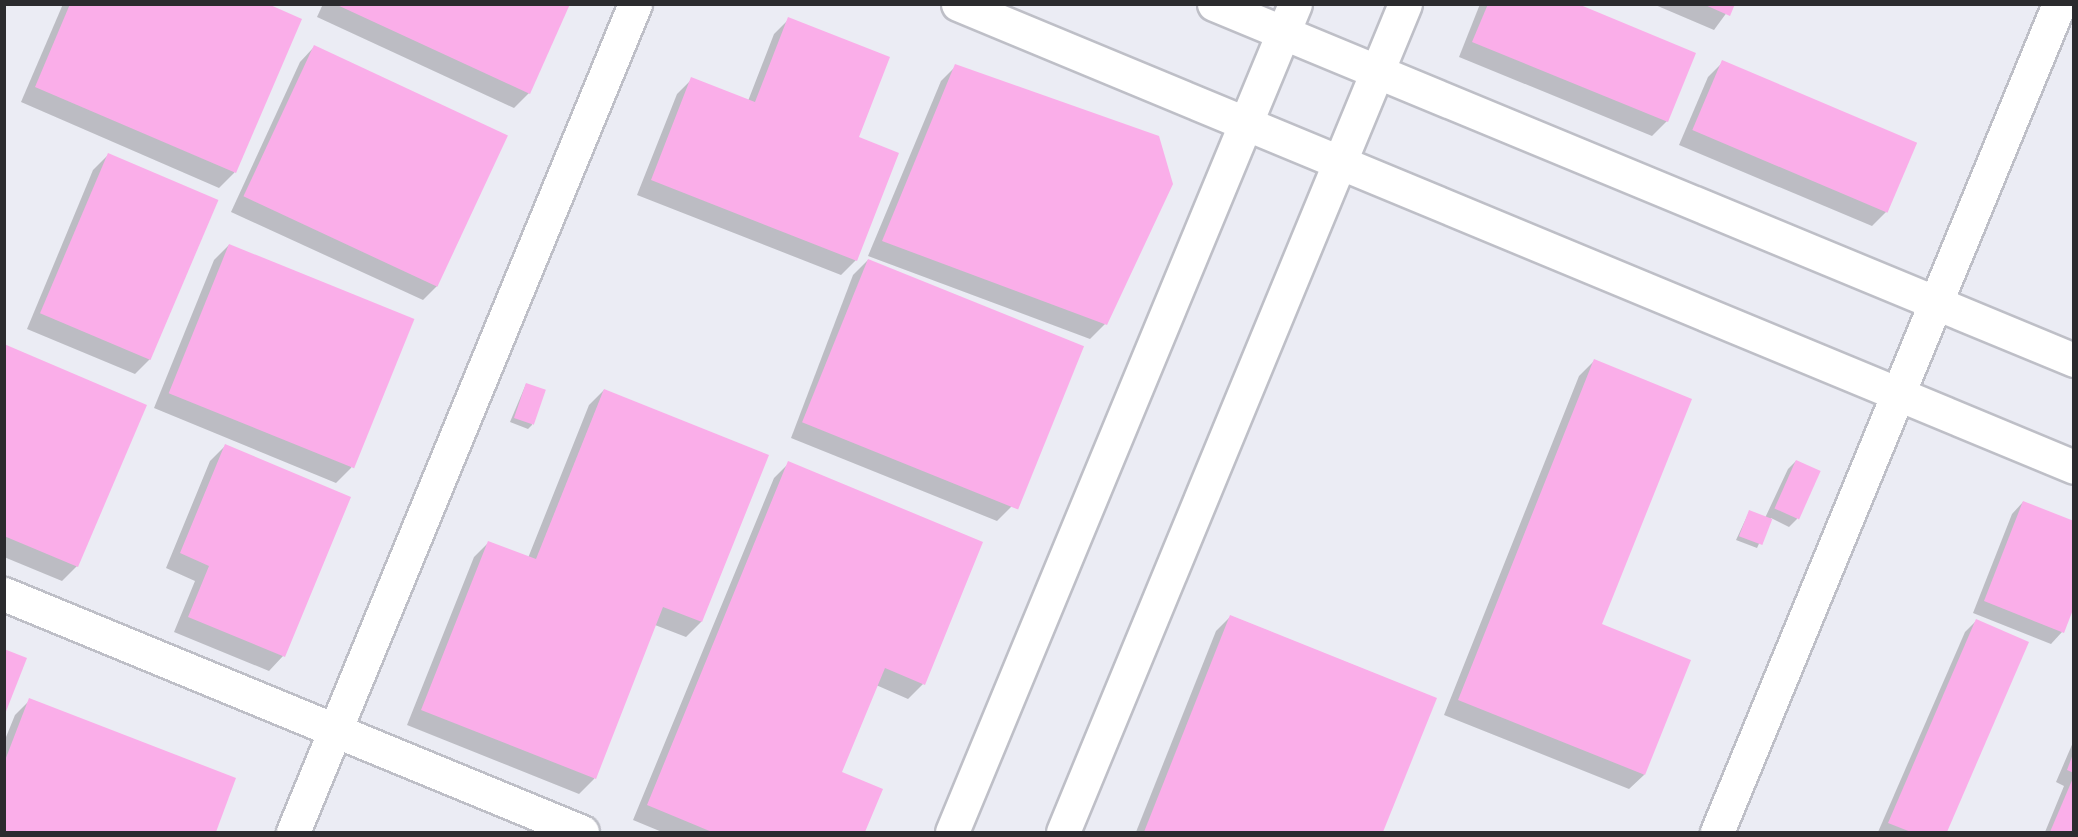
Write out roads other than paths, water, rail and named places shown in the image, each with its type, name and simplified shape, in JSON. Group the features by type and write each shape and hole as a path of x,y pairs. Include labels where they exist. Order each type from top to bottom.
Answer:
{"street":[{"path":"293,832 635,4"},
{"path":"958,4 2073,467"},
{"path":"1214,4 1289,19 1377,72 2073,360"},
{"path":"1063,832 1406,4"},
{"path":"1717,832 2058,4"},
{"path":"952,832 1289,19"},
{"path":"4,594 582,832"}]}
